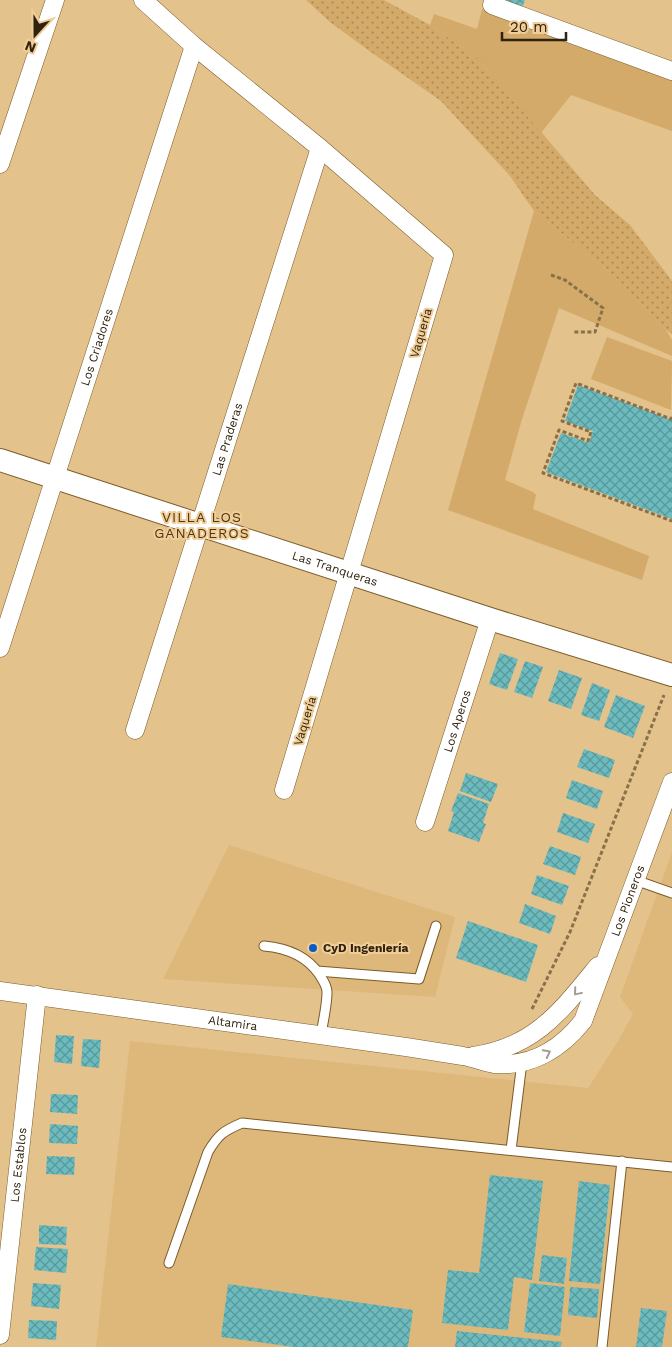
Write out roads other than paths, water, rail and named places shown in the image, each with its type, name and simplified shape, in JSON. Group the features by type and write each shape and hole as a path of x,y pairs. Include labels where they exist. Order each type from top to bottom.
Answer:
{"street":[{"path":"0,164 55,0"},
{"name":"Vaquería","path":"143,0 194,46 320,148 444,255 284,790"},
{"path":"494,0 492,5 672,71"},
{"name":"Los Criadores","path":"0,648 194,46"},
{"name":"Las Praderas","path":"135,730 320,148"},
{"name":"Las Tranqueras","path":"0,460 490,619 668,684"},
{"name":"Los Aperos","path":"425,822 490,619"},
{"name":"Los Pioneros","path":"583,1021 672,782"},
{"name":"Altamira","path":"466,1057 486,1054 524,1040 554,1018 608,954"},
{"name":"Altamira","path":"0,991 321,1035 466,1057 494,1064 522,1062 550,1052 574,1033 583,1021"},
{"name":"Los Establos","path":"0,1335 37,995"}],"lane":[{"path":"635,880 672,893"},
{"path":"317,971 419,979 436,926"},
{"path":"264,946 289,950 300,956 317,971 327,990 321,1035"},
{"path":"511,1150 522,1062"},
{"path":"169,1263 208,1152 216,1138 225,1130 242,1123 672,1166"},
{"path":"602,1347 622,1162"}],"place":[{"name":"CyD Ingeniería","path":"313,948"}],"district":[{"name":"VILLA LOS GANADEROS","path":"202,526"}]}
